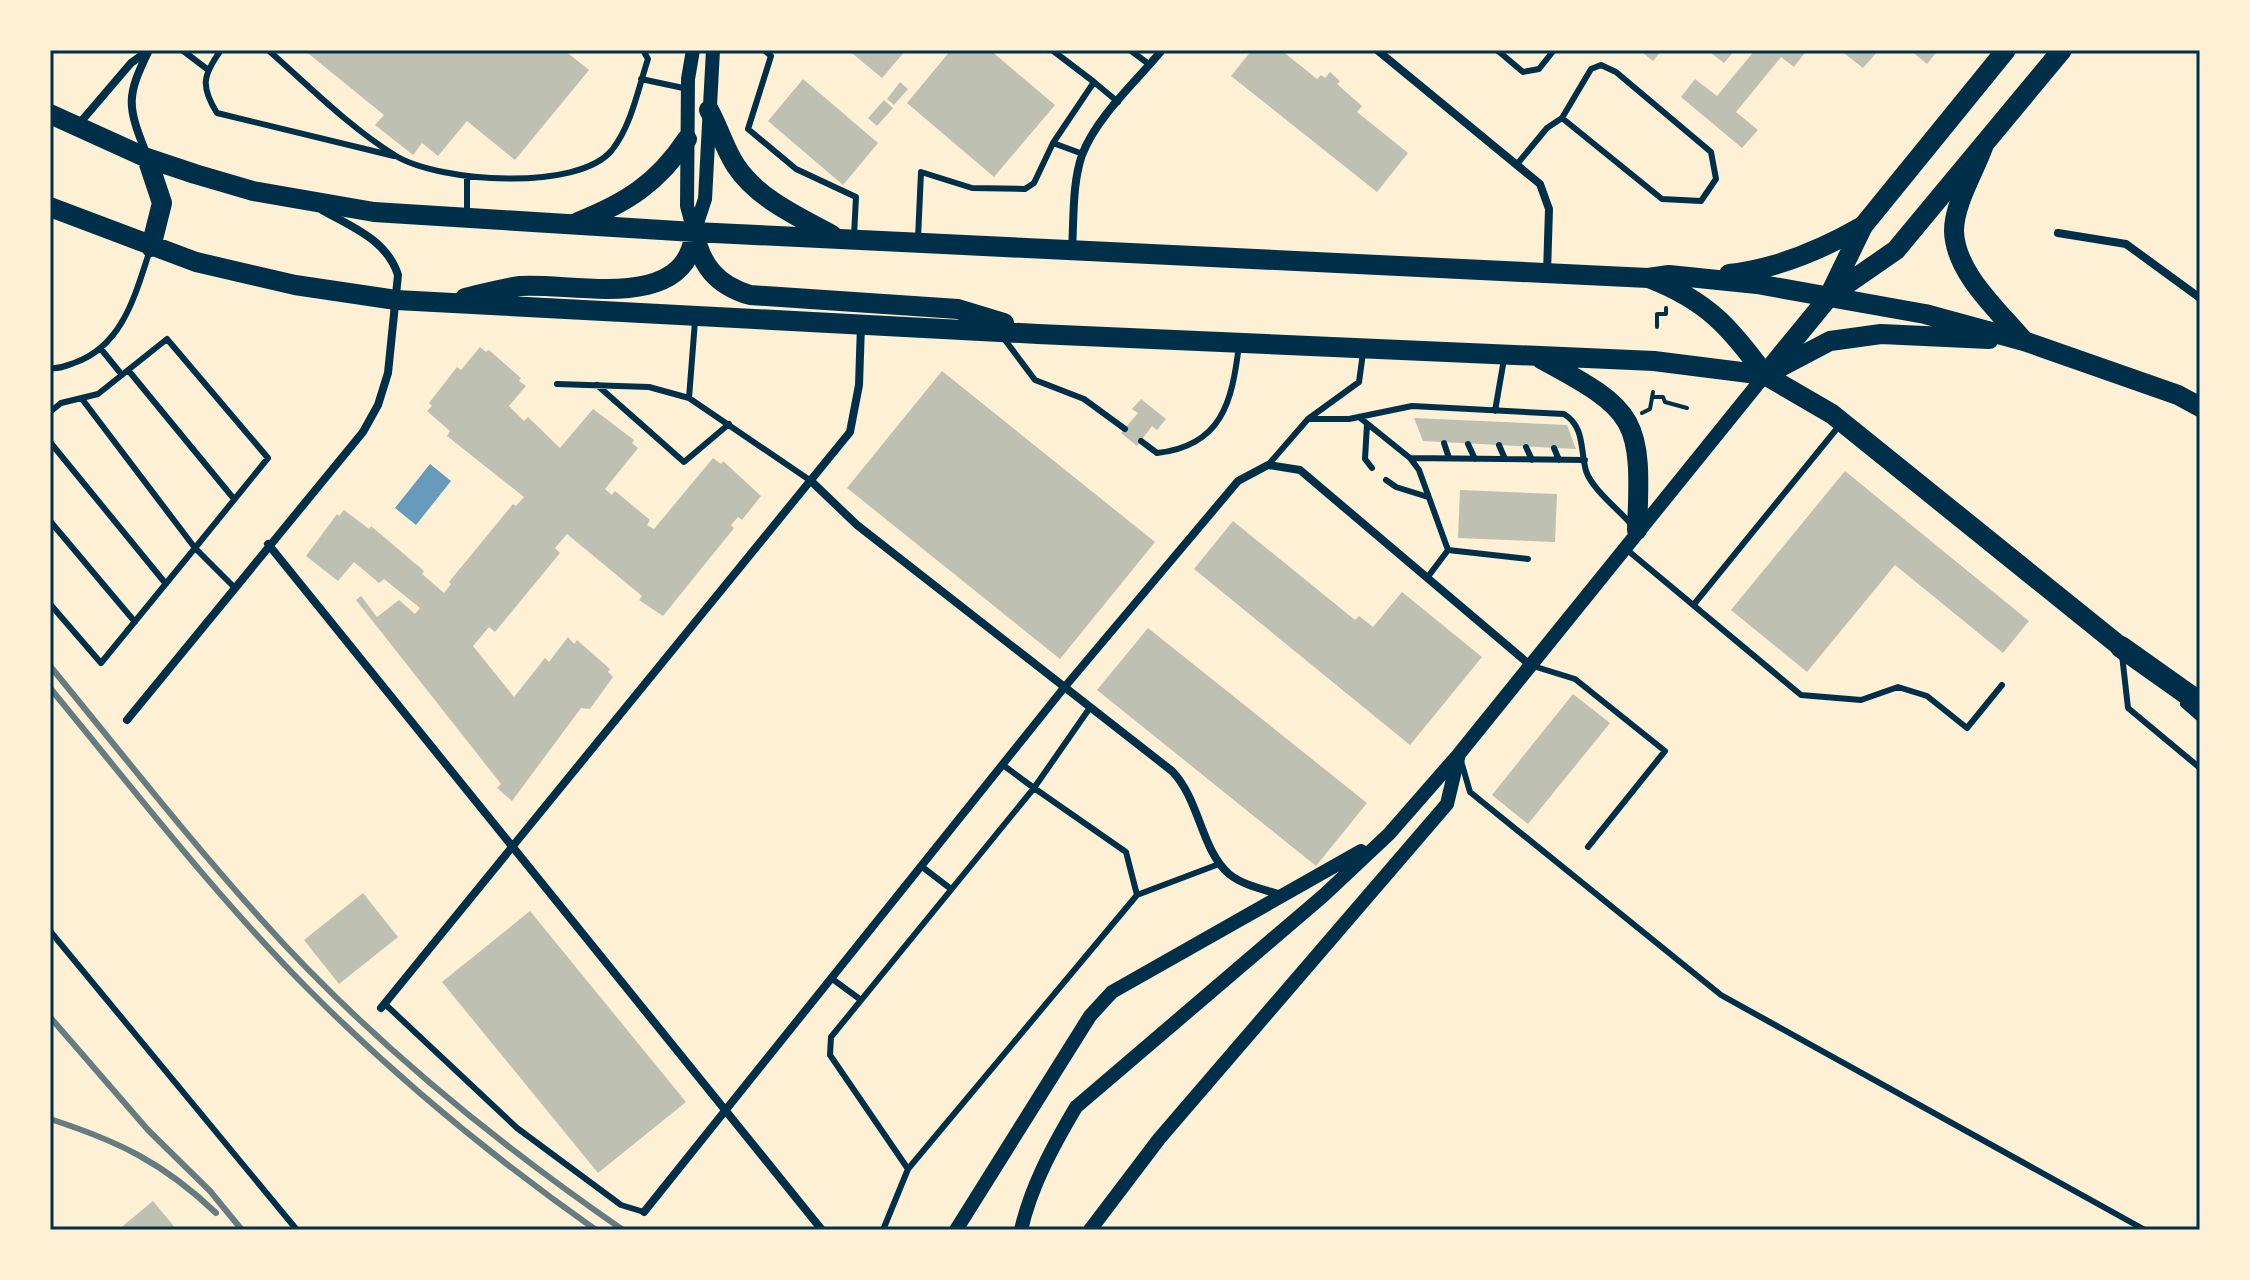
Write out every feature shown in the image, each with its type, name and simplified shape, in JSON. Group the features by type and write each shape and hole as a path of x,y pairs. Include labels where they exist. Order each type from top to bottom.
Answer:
{"highway":[{"path":"2121,647 2200,703"}],"main road":[{"path":"1765,375 1828,298 1863,226 2006,50"},
{"path":"1828,298 1896,250 2062,50"},
{"path":"709,110 735,165 749,182 795,215 846,239"},
{"path":"50,114 147,158 253,191 307,202 467,219 1648,278 1745,273 1826,247 1863,226"},
{"path":"50,126 77,127"},
{"path":"573,224 619,206 646,188 671,163 687,139"},
{"path":"1983,147 1957,213 1954,230 1959,254 1976,283 2024,341"},
{"path":"147,158 162,203 151,247"},
{"path":"50,207 196,262 295,285 438,304 1654,361 1765,375 1830,341 1881,334 2024,341"},
{"path":"438,304 519,286 643,287 679,267 691,251 694,232"},
{"path":"694,232 699,257 707,269 741,293 771,299 958,309 1038,334"},
{"path":"1702,277 1925,314 2024,341 2178,395 2200,407"},
{"path":"1648,278 1688,295 1722,319 1765,375 1842,422 2121,647"},
{"path":"1537,357 1596,389 1622,412 1636,442 1637,530"}],"street":[{"path":"693,50 688,89 687,139 690,154 687,206 694,232"},
{"path":"694,232 705,199 713,50"},
{"path":"1072,250 1075,197 1083,154 1093,134 1162,50"},
{"path":"1377,50 1540,184 1549,209 1547,273"},
{"path":"77,127 143,51"},
{"path":"143,51 129,95 130,111 147,158"},
{"path":"127,720 268,544 363,432 378,405 388,373 398,275 383,248 307,202"},
{"path":"2058,233 2126,244 2200,298"},
{"path":"383,1006 850,432 859,385 861,324"},
{"path":"1021,1230 1026,1207 1053,1146 1076,1107 1323,896 1389,834 1459,754 1623,547 1765,375"},
{"path":"644,1212 1063,689 1238,481 1268,465 1300,470 1530,665"},
{"path":"811,481 857,525 1179,778 1194,802 1219,864 1246,884 1282,895"},
{"path":"268,544 727,1108 822,1230"},
{"path":"2121,647 2200,718"},
{"path":"1090,1230 1159,1139 1447,804 1459,754"},
{"path":"956,1230 1090,1016 1112,992 1323,875 1389,834"}],"lane":[{"path":"182,50 207,69"},
{"path":"221,50 207,69 205,94 217,113 467,177 547,178 594,166 610,152 625,130 648,59 643,50"},
{"path":"268,50 398,157"},
{"path":"764,50 771,56 748,129 796,169 856,197 846,239"},
{"path":"1052,50 1119,102"},
{"path":"1130,50 1150,65"},
{"path":"1497,50 1523,72 1539,69 1554,50"},
{"path":"1518,163 1547,128 1562,118 1591,69 1601,65 1616,72 1711,152 1716,179 1701,201 1662,199 1562,118"},
{"path":"641,79 688,89"},
{"path":"918,242 921,172 972,188 1025,189 1034,183 1053,143 1094,82"},
{"path":"1053,143 1083,154"},
{"path":"467,177 467,219"},
{"path":"50,368 90,357 123,323 151,247"},
{"path":"689,398 695,316"},
{"path":"997,330 1035,380 1084,399 1125,429"},
{"path":"50,412 61,403 98,394 167,339 268,458 101,663 50,604"},
{"path":"1141,441 1157,453 1182,450 1222,419 1234,386 1239,341"},
{"path":"101,349 125,372 234,499"},
{"path":"1268,465 1308,419 1359,382 1363,349"},
{"path":"1495,411 1505,355"},
{"path":"557,384 649,387 689,398 811,481"},
{"path":"597,385 684,462 729,424"},
{"path":"82,399 195,548 234,587"},
{"path":"1308,419 1359,417 1412,406 1564,414 1574,420 1587,475 1637,530"},
{"path":"1430,407 1434,419"},
{"path":"1456,409 1461,420"},
{"path":"1485,410 1490,421"},
{"path":"1510,412 1516,423"},
{"path":"1542,413 1546,424"},
{"path":"1359,417 1410,458 1419,470 1448,550"},
{"path":"1695,603 1842,422"},
{"path":"1367,424 1365,459 1372,468"},
{"path":"50,442 166,584"},
{"path":"1444,443 1449,458"},
{"path":"1468,444 1475,459"},
{"path":"1499,445 1505,459"},
{"path":"1526,447 1532,460"},
{"path":"1554,448 1559,460"},
{"path":"1410,458 1585,460"},
{"path":"1386,480 1396,487 1428,497"},
{"path":"50,521 135,622"},
{"path":"1623,547 1695,603 1801,695 1861,700 1898,687 1927,696 1967,728 2002,685"},
{"path":"1427,578 1448,550"},
{"path":"1448,550 1528,559"},
{"path":"2121,647 2128,708 2200,768"},
{"path":"1530,665 1575,679 1665,751 1588,847"},
{"path":"908,1169 830,1055 831,1037 1034,788 1089,709"},
{"path":"1459,754 1470,792 1721,995 2145,1230"},
{"path":"1003,765 1126,852 1137,895"},
{"path":"883,1230 908,1169 1137,895 1219,864"},
{"path":"921,866 951,889"},
{"path":"50,931 297,1230"},
{"path":"831,978 861,1000"},
{"path":"383,1006 517,1128 621,1205 644,1212"}],"path":[{"path":"1657,327 1657,314 1666,314 1667,306"},
{"path":"1641,413 1650,409 1652,395 1687,408"}],"water":[{"path":"430,464 451,481 416,525 395,508"}],"building":[{"path":"304,50 564,50 589,70 515,160 467,121 438,156 422,143 413,155 375,125 384,115"},
{"path":"848,50 906,50 882,78"},
{"path":"951,50 990,50 1055,105 994,177 907,103"},
{"path":"1252,50 1281,50 1317,79 1321,75 1325,78 1330,72 1340,81 1337,84 1362,106 1357,112 1408,153 1377,192 1231,76"},
{"path":"1639,50 1662,50 1653,61"},
{"path":"1707,50 1735,50 1724,63"},
{"path":"1755,50 1807,50 1794,67 1781,57 1736,112 1758,130 1742,148 1681,97 1695,79 1717,96"},
{"path":"1840,50 1879,50 1863,68"},
{"path":"1910,50 1938,50 1927,64"},
{"path":"803,79 878,143 843,185 768,121"},
{"path":"900,82 908,89 894,105 887,99"},
{"path":"884,100 893,108 877,126 868,118"},
{"path":"480,347 486,352 489,350 526,386 509,406 524,421 528,417 560,448 593,409 634,440 632,443 638,448 605,489 612,495 615,491 650,520 647,525 654,529 713,458 721,464 723,461 761,496 742,520 738,517 731,525 734,528 663,616 639,600 642,596 567,534 555,548 560,553 495,632 489,627 473,646 514,697 545,658 549,662 568,637 574,644 577,640 610,669 608,672 613,677 590,709 581,708 512,801 497,788 501,784 356,600 361,596 377,617 399,600 415,614 420,608 384,579 379,583 354,562 338,581 306,556 337,514 339,516 344,510 369,529 371,526 424,571 422,574 444,593 451,584 449,582 513,504 516,506 524,497 447,436 450,431 427,411 432,406 429,403 457,367 461,370"},
{"path":"942,371 1155,542 1060,659 847,488"},
{"path":"1141,399 1166,419 1157,430 1152,426 1137,446 1121,433 1138,413 1132,409"},
{"path":"1414,418 1567,425 1576,449 1423,441"},
{"path":"1845,471 2029,621 2003,653 1895,565 1807,672 1731,610"},
{"path":"1460,490 1557,494 1555,542 1458,538"},
{"path":"1233,521 1355,620 1359,616 1373,627 1402,592 1482,657 1410,745 1194,569"},
{"path":"1148,628 1367,803 1316,866 1097,690"},
{"path":"1573,694 1610,723 1528,824 1492,795"},
{"path":"363,893 398,937 339,984 304,940"},
{"path":"530,911 686,1102 598,1173 442,982"},
{"path":"153,1201 177,1230 118,1230"}],"railway":[{"path":"50,666 233,887 343,1004 478,1123 623,1230"},
{"path":"50,688 210,882 312,993 449,1118 596,1230"},
{"path":"50,1017 148,1130 210,1191 242,1230"},
{"path":"50,1119 119,1145 159,1167 216,1213"}]}
